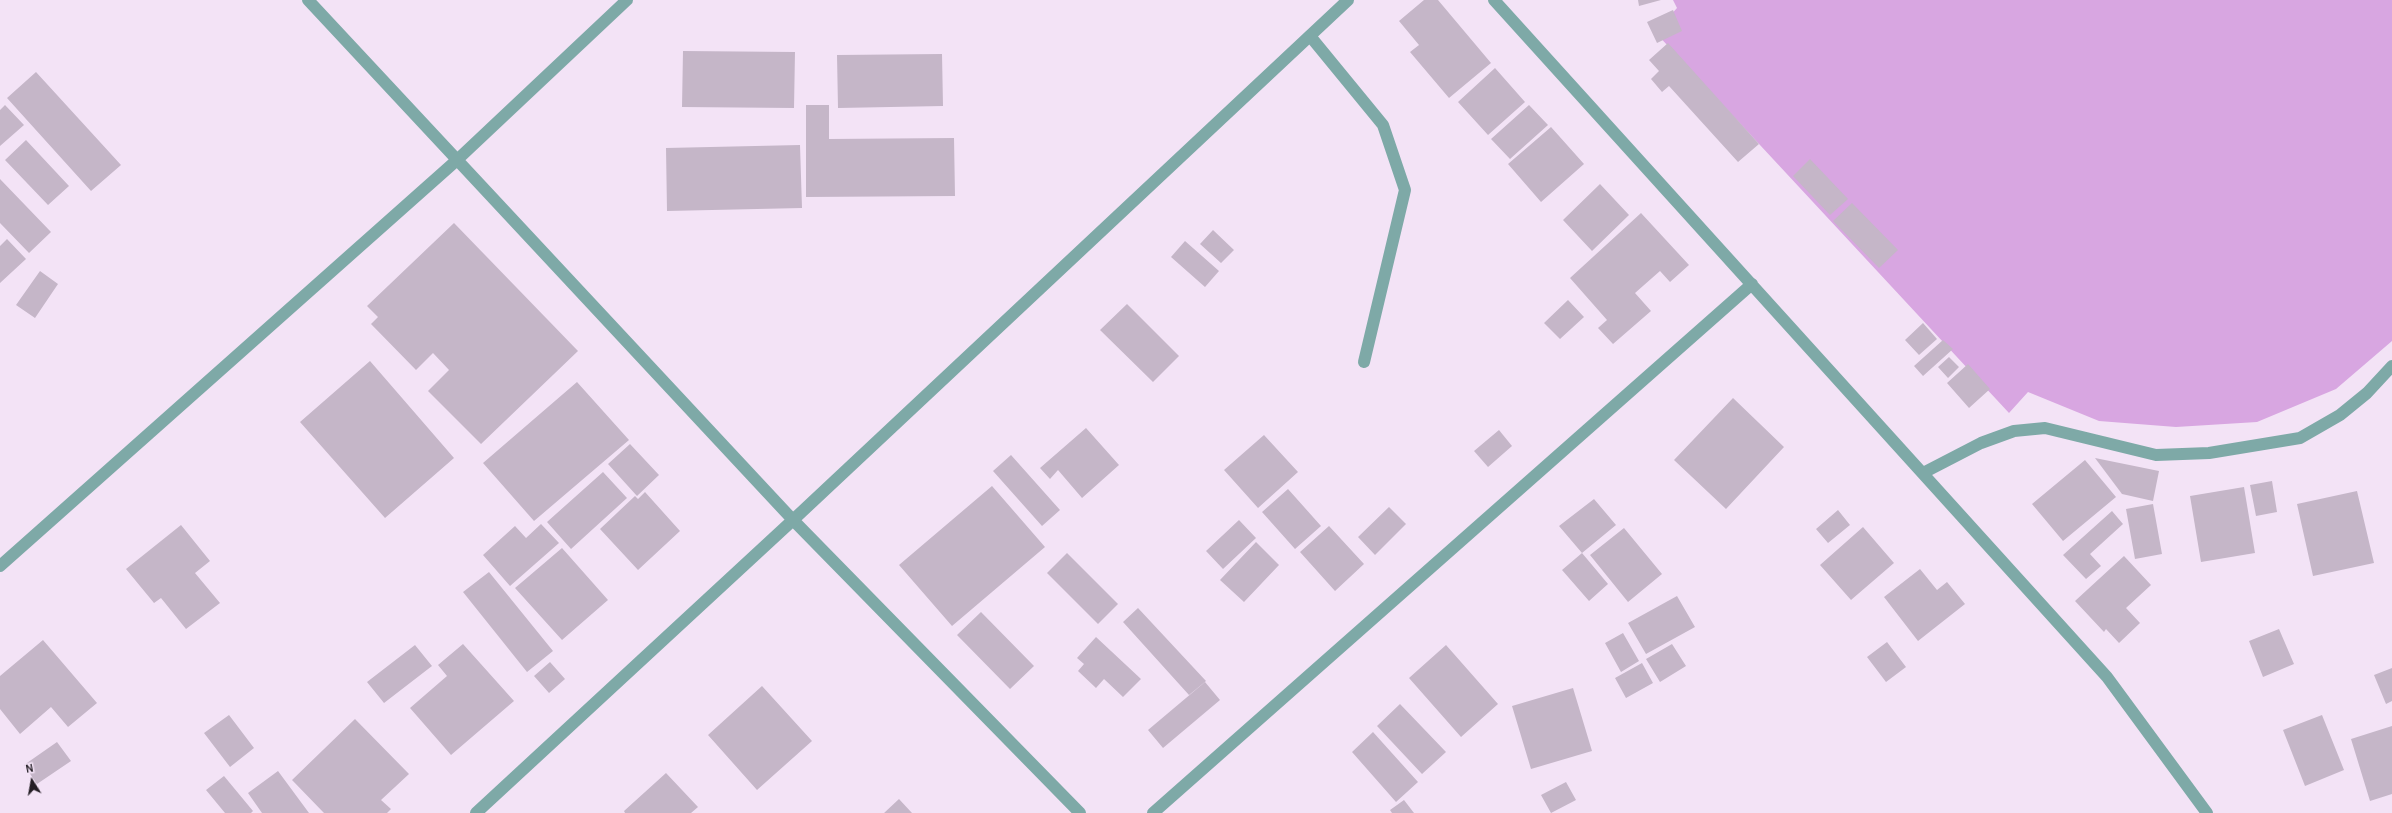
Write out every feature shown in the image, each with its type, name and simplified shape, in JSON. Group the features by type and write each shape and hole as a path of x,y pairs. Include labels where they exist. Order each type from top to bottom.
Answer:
{"street":[{"path":"308,0 793,520 1080,813"},
{"path":"0,566 457,160 627,0"},
{"path":"476,813 793,520 1348,0"},
{"path":"1494,0 2107,677 2207,813"},
{"path":"1310,36 1383,126 1405,190 1364,362"},
{"path":"1153,813 1752,284"},
{"path":"1923,473 1981,443 2014,431 2045,428 2156,455 2208,452 2300,438 2340,415 2367,393 2392,366"}],"shaded area":[{"path":"1673,0 2392,0 2392,341 2336,389 2257,422 2176,427 2099,421 2028,392 2009,413 1655,32 1677,8"}],"building":[{"path":"1424,0 1438,0 1491,63 1449,98 1410,52 1419,45 1399,21"},
{"path":"1638,0 1661,0 1639,6"},
{"path":"1673,10 1682,31 1657,43 1647,22"},
{"path":"1668,43 1759,144 1738,162 1669,86 1662,92 1651,79 1659,71 1649,60"},
{"path":"683,51 795,52 794,108 682,107"},
{"path":"942,54 943,106 838,108 837,55"},
{"path":"1495,68 1525,102 1488,135 1458,102"},
{"path":"36,72 121,165 91,191 7,98"},
{"path":"5,105 24,125 0,146 0,110"},
{"path":"806,105 829,105 829,139 954,138 955,196 806,197"},
{"path":"1529,105 1548,125 1510,159 1491,139"},
{"path":"1551,127 1584,164 1541,202 1508,164"},
{"path":"26,140 69,186 48,205 5,160"},
{"path":"800,145 802,208 667,211 666,148"},
{"path":"1810,159 1848,199 1830,215 1793,176"},
{"path":"0,179 51,232 29,253 0,223"},
{"path":"1600,184 1629,215 1592,251 1563,220"},
{"path":"1852,203 1898,250 1879,268 1833,221"},
{"path":"1641,213 1689,265 1670,282 1660,271 1635,293 1651,311 1613,344 1598,328 1607,320 1570,278"},
{"path":"454,223 578,351 481,444 428,391 449,370 433,353 416,370 371,324 378,317 367,306"},
{"path":"1213,230 1234,250 1221,263 1200,244"},
{"path":"7,239 26,259 0,283 0,246"},
{"path":"1185,241 1219,271 1205,287 1171,257"},
{"path":"40,271 58,284 35,318 16,305"},
{"path":"1568,300 1584,317 1560,339 1544,323"},
{"path":"1127,304 1179,356 1153,382 1100,330"},
{"path":"1923,323 1937,339 1919,355 1905,340"},
{"path":"1943,340 1953,349 1923,376 1914,366"},
{"path":"1949,357 1959,367 1948,378 1938,367"},
{"path":"370,361 454,458 385,518 300,422"},
{"path":"1968,364 1990,389 1969,408 1947,383"},
{"path":"577,382 629,440 534,521 483,463"},
{"path":"1733,398 1784,447 1726,509 1674,460"},
{"path":"1086,428 1119,465 1082,498 1058,470 1050,479 1040,468"},
{"path":"1499,430 1512,446 1488,467 1474,451"},
{"path":"1264,435 1298,472 1258,508 1224,470"},
{"path":"630,444 659,475 637,496 608,464"},
{"path":"1011,455 1060,510 1042,526 993,471"},
{"path":"2095,458 2159,471 2153,501 2122,494"},
{"path":"2085,460 2116,497 2063,541 2032,504"},
{"path":"603,472 627,498 571,549 547,522"},
{"path":"2272,481 2277,512 2256,516 2250,485"},
{"path":"992,486 1045,547 952,626 899,565"},
{"path":"2244,487 2255,553 2201,562 2190,496"},
{"path":"1288,489 1321,526 1295,549 1262,512"},
{"path":"2357,491 2374,563 2313,576 2297,504"},
{"path":"645,492 680,531 638,570 600,529 635,496 638,499"},
{"path":"1594,499 1616,525 1582,553 1559,526"},
{"path":"2153,504 2162,554 2135,559 2126,509"},
{"path":"1389,507 1406,524 1375,555 1358,537"},
{"path":"1838,510 1850,525 1828,543 1816,529"},
{"path":"2112,511 2123,524 2090,554 2101,566 2086,579 2063,555"},
{"path":"1239,520 1256,538 1223,569 1206,551"},
{"path":"541,524 559,543 510,586 483,555 515,526 526,538"},
{"path":"181,525 210,561 195,573 220,603 186,629 161,598 154,603 126,569"},
{"path":"1329,526 1364,564 1335,591 1300,552"},
{"path":"1863,527 1894,563 1851,600 1820,565"},
{"path":"1624,528 1662,574 1628,602 1590,555"},
{"path":"1256,542 1279,565 1244,602 1220,580"},
{"path":"562,548 608,600 562,640 515,588"},
{"path":"1067,553 1118,604 1098,624 1047,573"},
{"path":"1582,553 1608,584 1589,601 1562,570"},
{"path":"2124,556 2151,585 2126,608 2140,623 2119,643 2106,629 2104,632 2075,601"},
{"path":"1920,569 1937,590 1947,582 1965,604 1918,641 1884,597"},
{"path":"489,572 553,651 527,672 463,592"},
{"path":"1677,596 1695,627 1646,654 1628,623"},
{"path":"1138,608 1206,681 1189,695 1123,622"},
{"path":"981,612 1034,666 1010,689 957,635"},
{"path":"2279,629 2294,664 2263,677 2249,641"},
{"path":"1623,633 1639,661 1621,672 1605,643"},
{"path":"1096,637 1141,679 1123,697 1104,679 1096,688 1078,671 1084,664 1077,658"},
{"path":"43,640 97,703 68,727 51,707 20,734 0,709 0,676"},
{"path":"1887,642 1906,667 1886,682 1867,657"},
{"path":"463,644 514,701 451,755 410,708 447,676 438,665"},
{"path":"1672,644 1686,666 1660,682 1646,659"},
{"path":"415,645 432,666 384,703 367,682"},
{"path":"1446,645 1498,704 1461,737 1409,678"},
{"path":"550,662 565,679 549,693 534,676"},
{"path":"1642,663 1653,683 1626,698 1615,678"},
{"path":"2392,668 2392,701 2386,704 2374,675"},
{"path":"1205,682 1220,700 1163,748 1148,730"},
{"path":"762,686 812,741 757,790 708,735"},
{"path":"1573,688 1592,751 1531,769 1512,706"},
{"path":"1400,704 1446,752 1422,774 1377,726"},
{"path":"229,715 254,748 230,767 204,733"},
{"path":"2322,715 2344,770 2305,786 2283,730"},
{"path":"355,719 409,774 381,800 391,809 387,813 324,813 292,780"},
{"path":"2392,726 2392,794 2370,801 2351,739"},
{"path":"1373,732 1418,782 1396,802 1352,752"},
{"path":"57,742 71,761 37,784 24,765"},
{"path":"278,771 309,813 262,813 248,793"},
{"path":"666,773 698,807 691,813 625,813 624,811"},
{"path":"224,776 253,811 251,813 225,813 206,790"},
{"path":"1566,782 1576,800 1551,813 1541,795"},
{"path":"899,799 912,813 884,813"},
{"path":"1404,800 1414,813 1392,813 1390,810"}]}
